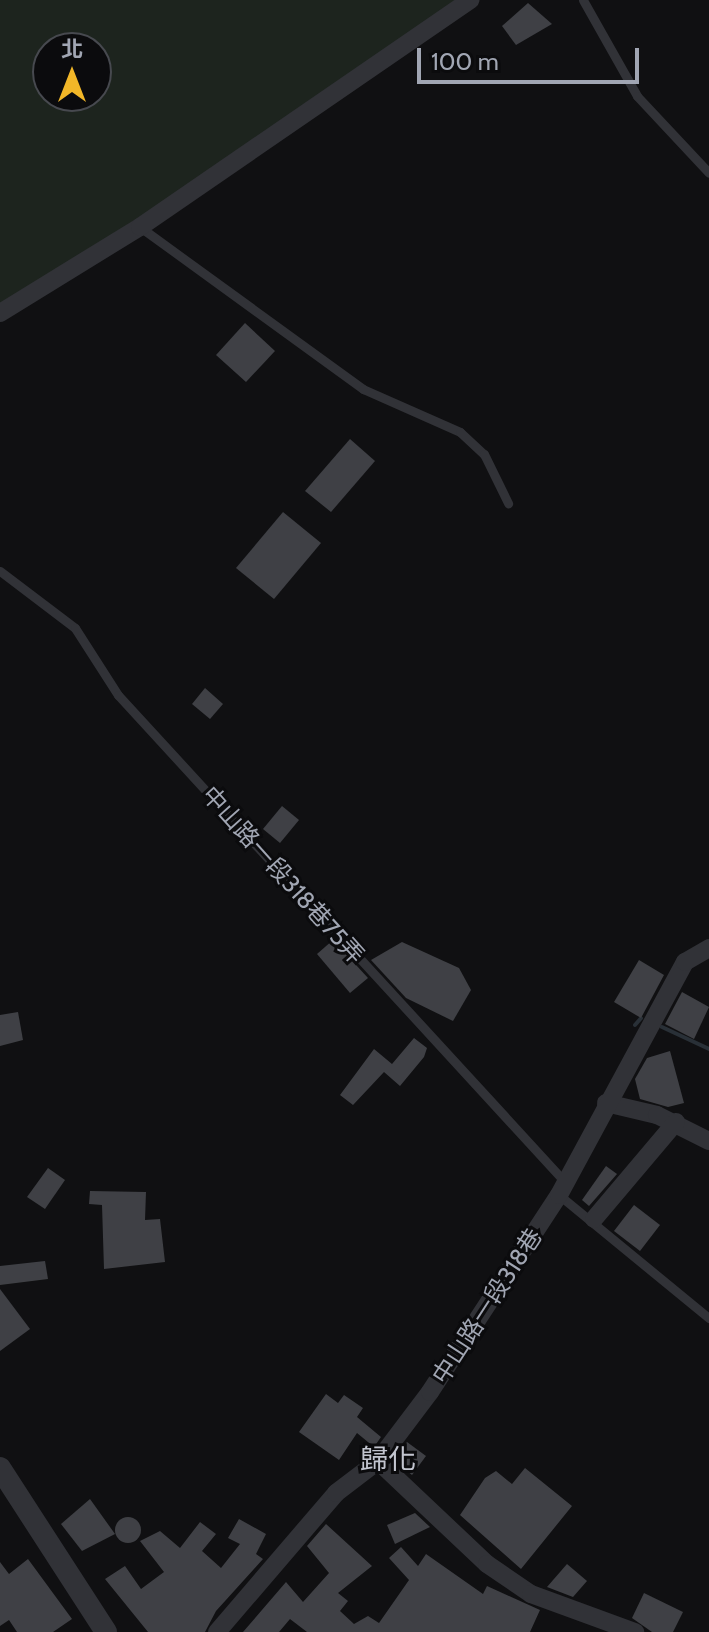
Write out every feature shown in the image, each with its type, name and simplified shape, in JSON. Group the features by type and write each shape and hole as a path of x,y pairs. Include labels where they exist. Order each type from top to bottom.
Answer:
{"street":[{"path":"0,313 140,227 470,0"},
{"name":"中山路一段318巷","path":"217,1632 336,1493 378,1461 563,1189 606,1103 685,962 709,948"},
{"path":"606,1103 676,1122 709,1141"},
{"path":"594,1219 676,1122"},
{"path":"378,1461 487,1564 531,1594 635,1632"},
{"path":"0,1468 106,1632"}],"lane":[{"path":"583,0 637,96 709,173"},
{"path":"140,227 363,389 460,432 484,454 508,503"},
{"name":"中山路一段318巷75弄","path":"0,571 75,628 118,695 563,1189 709,1318"}],"shaded area":[{"path":"0,0 464,0 389,58 0,306"}],"building":[{"path":"528,3 552,24 516,45 502,26"},
{"path":"245,323 275,351 246,382 216,355"},
{"path":"350,439 375,461 331,512 305,491"},
{"path":"283,512 321,543 274,599 236,568"},
{"path":"205,688 223,704 210,719 192,704"},
{"path":"282,806 299,820 280,843 263,829"},
{"path":"333,940 368,978 350,993 317,954"},
{"path":"402,942 459,968 471,990 453,1021 406,998 371,960"},
{"path":"639,960 664,975 641,1018 614,1002"},
{"path":"682,992 709,1007 694,1039 665,1024"},
{"path":"18,1012 23,1040 0,1046 0,1015"},
{"path":"414,1038 427,1048 424,1057 400,1086 384,1072 353,1105 340,1095 374,1049 392,1064"},
{"path":"670,1051 684,1103 668,1107 640,1099 635,1079 647,1058"},
{"path":"606,1166 617,1174 589,1206 582,1200"},
{"path":"48,1168 65,1180 45,1209 27,1197"},
{"path":"90,1191 146,1192 145,1220 160,1219 165,1262 104,1269 102,1205 89,1204"},
{"path":"634,1205 660,1225 640,1251 614,1231"},
{"path":"45,1261 48,1279 0,1285 0,1266"},
{"path":"0,1289 30,1329 0,1351"},
{"path":"326,1394 338,1403 344,1395 363,1408 357,1417 381,1437 374,1447 357,1433 339,1460 299,1432"},
{"path":"407,1442 426,1456 412,1475 394,1460"},
{"path":"525,1468 572,1506 521,1569 460,1515 485,1478 496,1471 512,1484"},
{"path":"90,1499 115,1534 82,1551 61,1524"},
{"path":"415,1513 430,1527 395,1544 387,1525"},
{"path":"128,1517 137,1521 141,1530 137,1539 128,1543 119,1539 115,1530 119,1521"},
{"path":"239,1519 266,1534 256,1554 263,1559 216,1611 205,1632 148,1632 105,1579 125,1566 141,1589 164,1572 140,1541 160,1531 180,1548 200,1522 216,1534 202,1551 221,1568 240,1544 228,1538"},
{"path":"326,1524 372,1566 338,1593 348,1601 340,1611 354,1624 368,1616 379,1623 409,1580 389,1558 401,1547 418,1566 426,1554 483,1594 487,1586 540,1610 530,1632 307,1632 290,1619 279,1632 243,1632 286,1582 303,1602 329,1573 307,1546"},
{"path":"28,1559 72,1619 53,1632 17,1632 9,1620 0,1626 0,1562 9,1574"},
{"path":"567,1564 587,1581 573,1597 547,1587"},
{"path":"644,1593 683,1612 673,1632 652,1632 632,1618"}],"waterway":[{"path":"635,1025 641,1018"},
{"path":"662,1027 709,1049"}],"district":[{"name":"歸化","path":"388,1459"}]}
